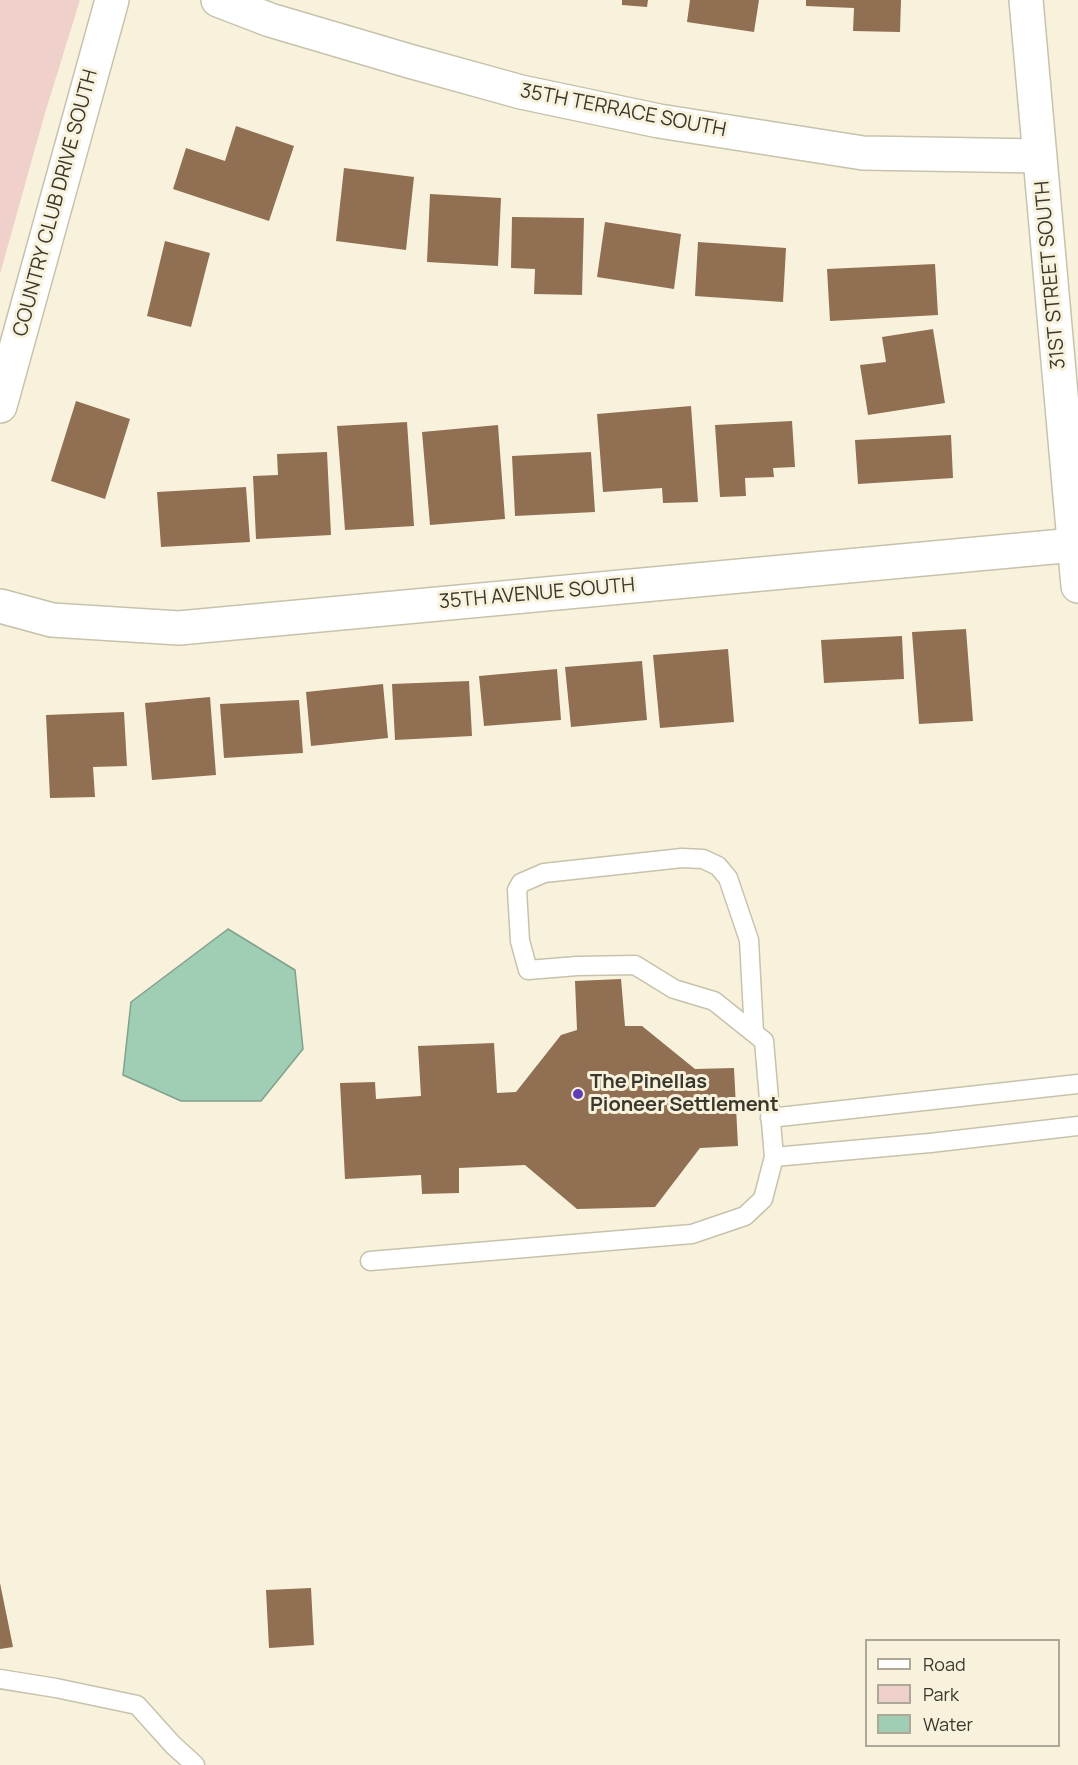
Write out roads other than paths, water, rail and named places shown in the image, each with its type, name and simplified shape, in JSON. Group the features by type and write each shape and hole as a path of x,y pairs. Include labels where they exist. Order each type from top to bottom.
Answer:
{"street":[{"name":"COUNTRY CLUB DRIVE SOUTH","path":"0,406 112,0"},
{"name":"35TH TERRACE SOUTH","path":"218,0 270,20 521,92 659,121 862,153 1040,156"},
{"name":"31ST STREET SOUTH","path":"1026,0 1078,586"},
{"name":"35TH AVENUE SOUTH","path":"0,606 52,620 179,628 1074,544"}],"lane":[{"path":"370,1261 692,1234 745,1216 764,1199 774,1157 764,1041 754,1033 714,1001 674,989 635,965 528,970 520,941 517,890 521,883 544,873 682,858 703,859 718,866 728,878 749,940 754,1033"},
{"path":"770,1118 1078,1084"},
{"path":"774,1157 930,1143 1078,1126"},
{"path":"0,1679 137,1705 173,1746 195,1765"}],"water":[{"path":"228,929 295,970 303,1049 261,1101 181,1101 123,1075 131,1002"}],"place":[{"name":"The Pinellas Pioneer Settlement","path":"578,1094"}]}
